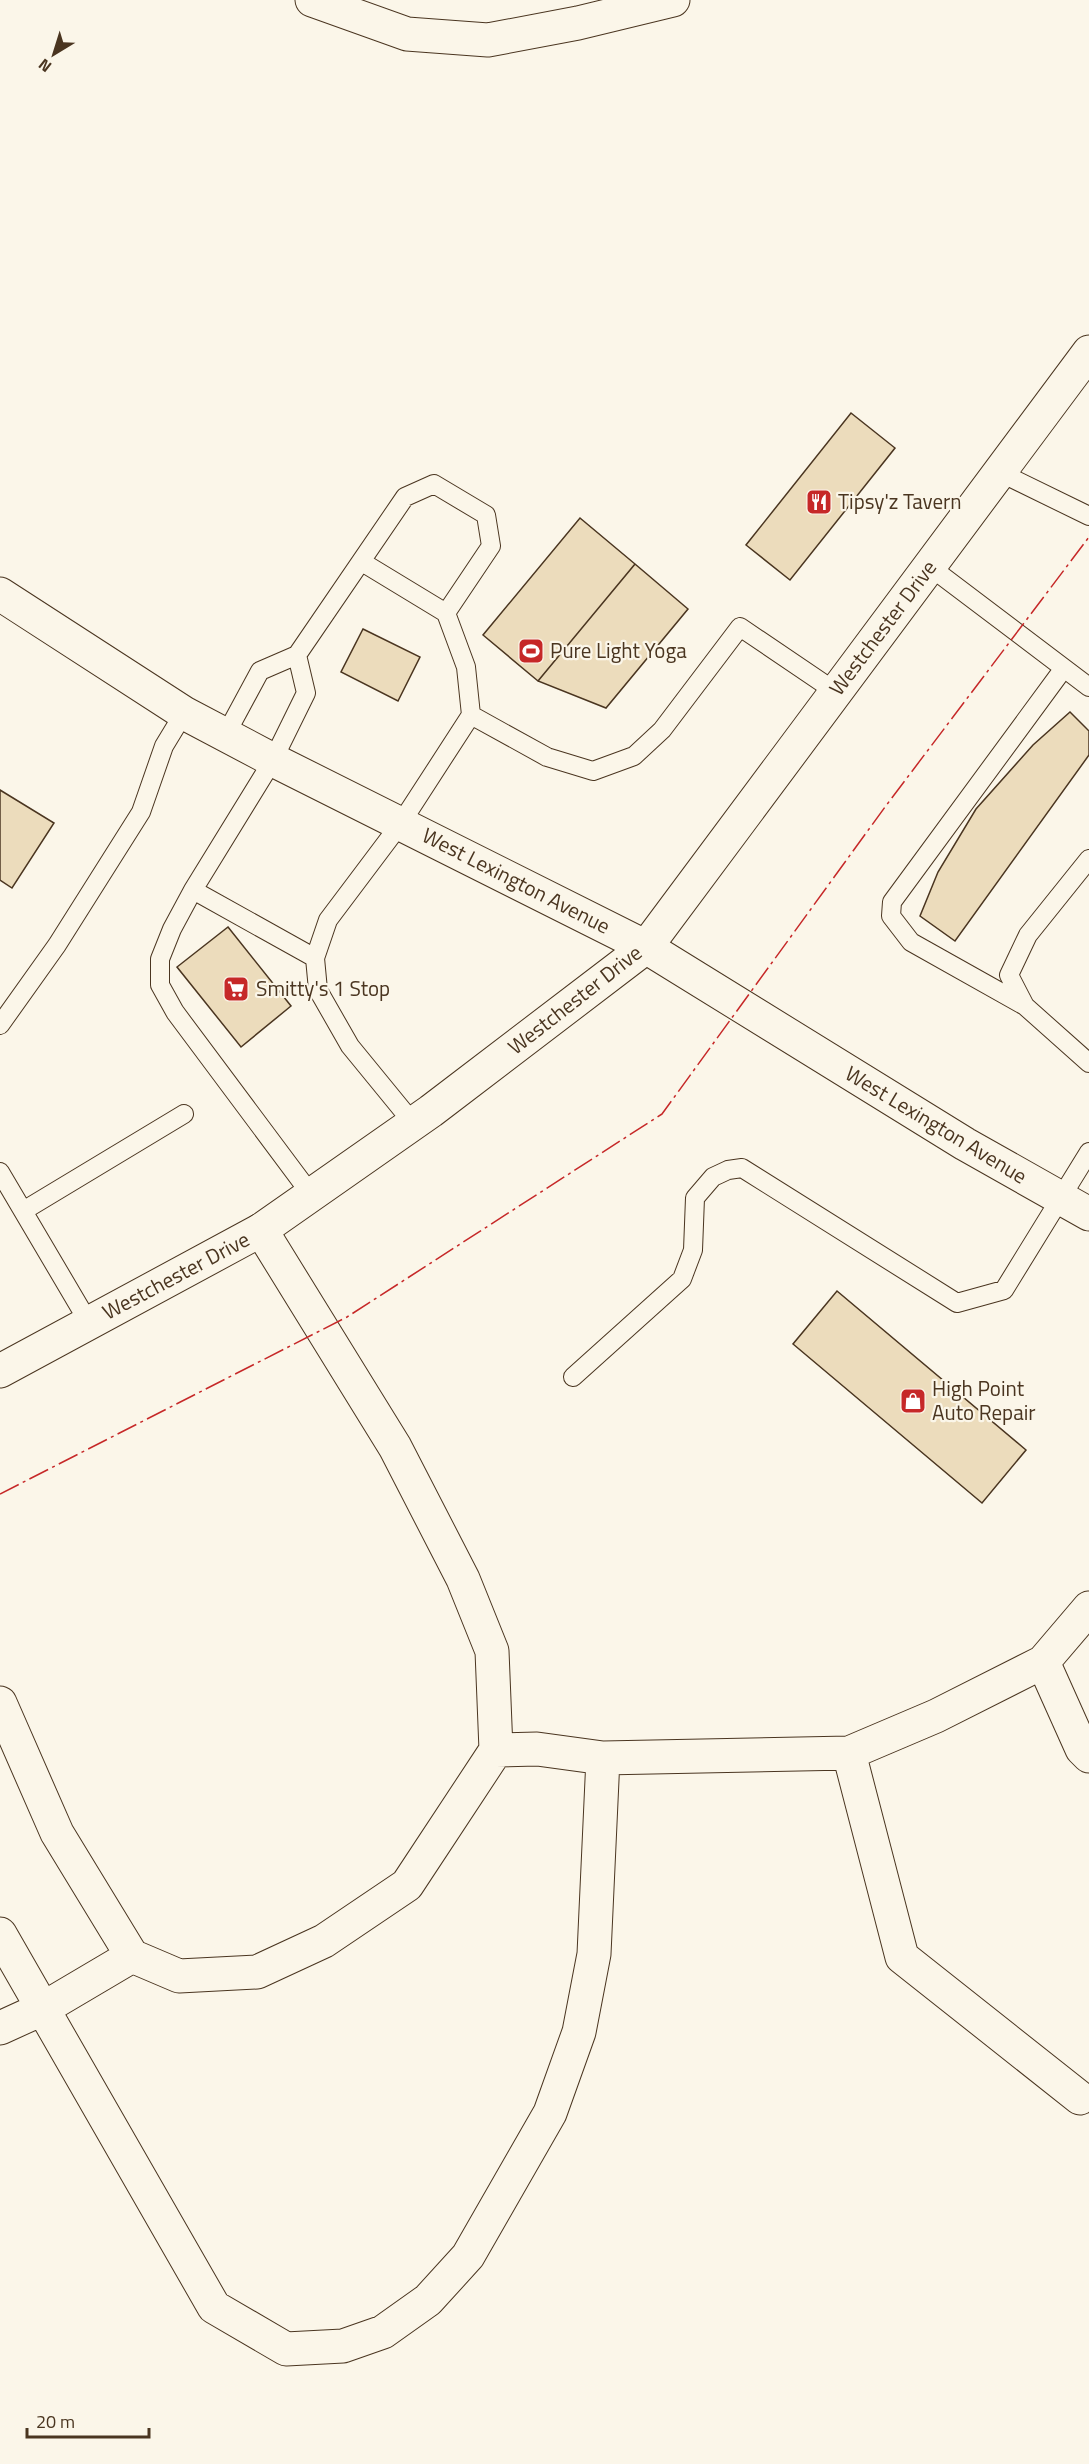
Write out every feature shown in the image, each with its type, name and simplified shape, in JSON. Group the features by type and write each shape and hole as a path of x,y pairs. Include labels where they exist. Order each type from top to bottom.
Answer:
{"street":[{"path":"312,0 407,34 488,40 578,23 673,0"},
{"name":"Westchester Drive","path":"0,1371 261,1230 310,1193 413,1123 646,947 999,472 1086,364"},
{"name":"West Lexington Avenue","path":"0,594 184,713 646,947 955,1138 1089,1214"},
{"path":"0,1703 57,1833 132,1956 179,1976 257,1972 324,1941 407,1885 496,1750 492,1651 464,1579 395,1447 261,1230"},
{"path":"496,1750 537,1749 603,1758 849,1753 936,1716 1044,1662 1089,1608"},
{"path":"1044,1662 1082,1749 1089,1756"},
{"path":"849,1753 902,1957 1080,2098"},
{"path":"0,1934 214,2307 286,2349 343,2346 383,2332 428,2300 468,2256 550,2114 579,2032 594,1954 603,1758"},
{"path":"0,2028 44,2008 132,1956"}],"lane":[{"path":"999,472 1088,521"},
{"path":"226,734 260,671 297,655 363,562 405,497 434,484 486,515 491,546 446,612"},
{"path":"363,562 446,612 466,668 471,715 401,823 328,920 315,958 318,990 350,1046 413,1123"},
{"path":"929,566 1089,687"},
{"path":"471,715 547,757 593,771 634,756 662,730 740,627 836,692"},
{"path":"297,655 306,693 273,760 193,890 172,930 160,959 160,985 175,1012 310,1193"},
{"path":"1064,668 892,902 891,916 911,942 1025,1006 1089,1063"},
{"path":"0,1025 57,945 141,812 164,746 184,713"},
{"path":"1025,1006 1009,975 1028,935 1089,859"},
{"path":"193,890 315,958"},
{"path":"23,1211 184,1114"},
{"path":"573,1377 682,1279 693,1250 695,1198 712,1177 728,1170 742,1168 957,1303 1004,1290 1059,1197 1089,1152"},
{"path":"0,1172 89,1323"}],"building":[{"path":"851,413 895,448 790,580 746,545"},
{"path":"580,518 635,564 538,681 483,635"},
{"path":"635,564 688,609 606,708 538,681"},
{"path":"363,629 420,657 398,701 341,672"},
{"path":"1070,712 1089,731 1089,755 955,941 920,916 938,872 976,809 1033,745"},
{"path":"0,790 54,823 12,888 0,880"},
{"path":"228,927 291,1006 241,1047 177,967"},
{"path":"837,1291 1026,1450 982,1503 793,1344"}],"power":[{"path":"0,1494 347,1317 662,1114 885,807 1089,537"}],"place":[{"name":"Tipsy'z Tavern","path":"819,502"},
{"name":"Pure Light Yoga","path":"531,651"},
{"name":"Smitty's 1 Stop","path":"236,989"},
{"name":"High Point Auto Repair","path":"913,1401"}]}
